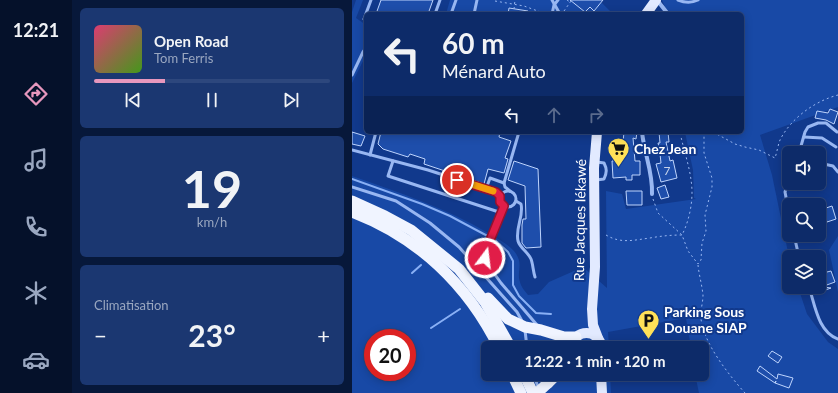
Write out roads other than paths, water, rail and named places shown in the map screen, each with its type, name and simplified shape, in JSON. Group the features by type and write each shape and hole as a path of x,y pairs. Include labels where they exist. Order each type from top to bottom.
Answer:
{"highway":[{"path":"352,201 411,230 459,268 508,319 524,327 541,330 564,337 579,335"},
{"path":"352,212 387,228 410,241 429,257 465,292 491,331 496,341"},
{"path":"459,268 485,302 508,341"},
{"path":"515,381 521,393"},
{"path":"527,381 533,393"},
{"path":"537,393 550,381"}],"main road":[{"name":"Rue Jacques Iékawé","path":"597,134 594,162 595,267 592,309 593,325 600,341"},
{"name":"Rue Jacques Iékawé","path":"573,341 579,335 592,309"},
{"path":"579,335 590,333 598,338"}],"street":[{"path":"651,5 664,12"},
{"path":"642,134 649,164 652,194"}],"lane":[{"path":"367,12 371,0"},
{"path":"436,12 440,0"},
{"path":"452,12 456,0"},
{"path":"474,12 477,0"},
{"path":"552,0 559,12"},
{"path":"552,12 554,5 558,0"},
{"path":"678,0 683,2 694,2 698,0"},
{"path":"352,75 364,51"},
{"path":"801,146 808,127 818,123 826,123 837,132"},
{"path":"370,155 375,134"},
{"path":"510,191 505,191 500,196 500,202 504,206 513,206 516,201 515,194 505,187 504,183 519,134"},
{"path":"804,137 822,138 836,147"},
{"path":"352,150 428,170 496,192 500,196"},
{"path":"393,161 388,176 502,213"},
{"path":"826,164 833,166 838,172"},
{"path":"486,189 490,178 504,183"},
{"path":"352,187 396,201 411,210 459,247 500,291 517,312 524,327 526,341"},
{"path":"516,201 520,203 523,211 518,232 518,241 524,251 531,258 532,270 535,277"},
{"path":"504,206 488,244 485,258 501,283 541,330"},
{"path":"811,294 821,325 838,340"},
{"path":"536,381 541,393"}],"waterway":[{"path":"352,179 422,204 450,216 495,240 508,252 513,261 513,285 519,296 536,313 551,314"},
{"path":"412,273 421,265"},
{"path":"431,328 460,309"}],"place":[{"name":"Chez Jean","path":"619,168"},
{"name":"Parking Sous Douane SIAP","path":"649,340"}]}
